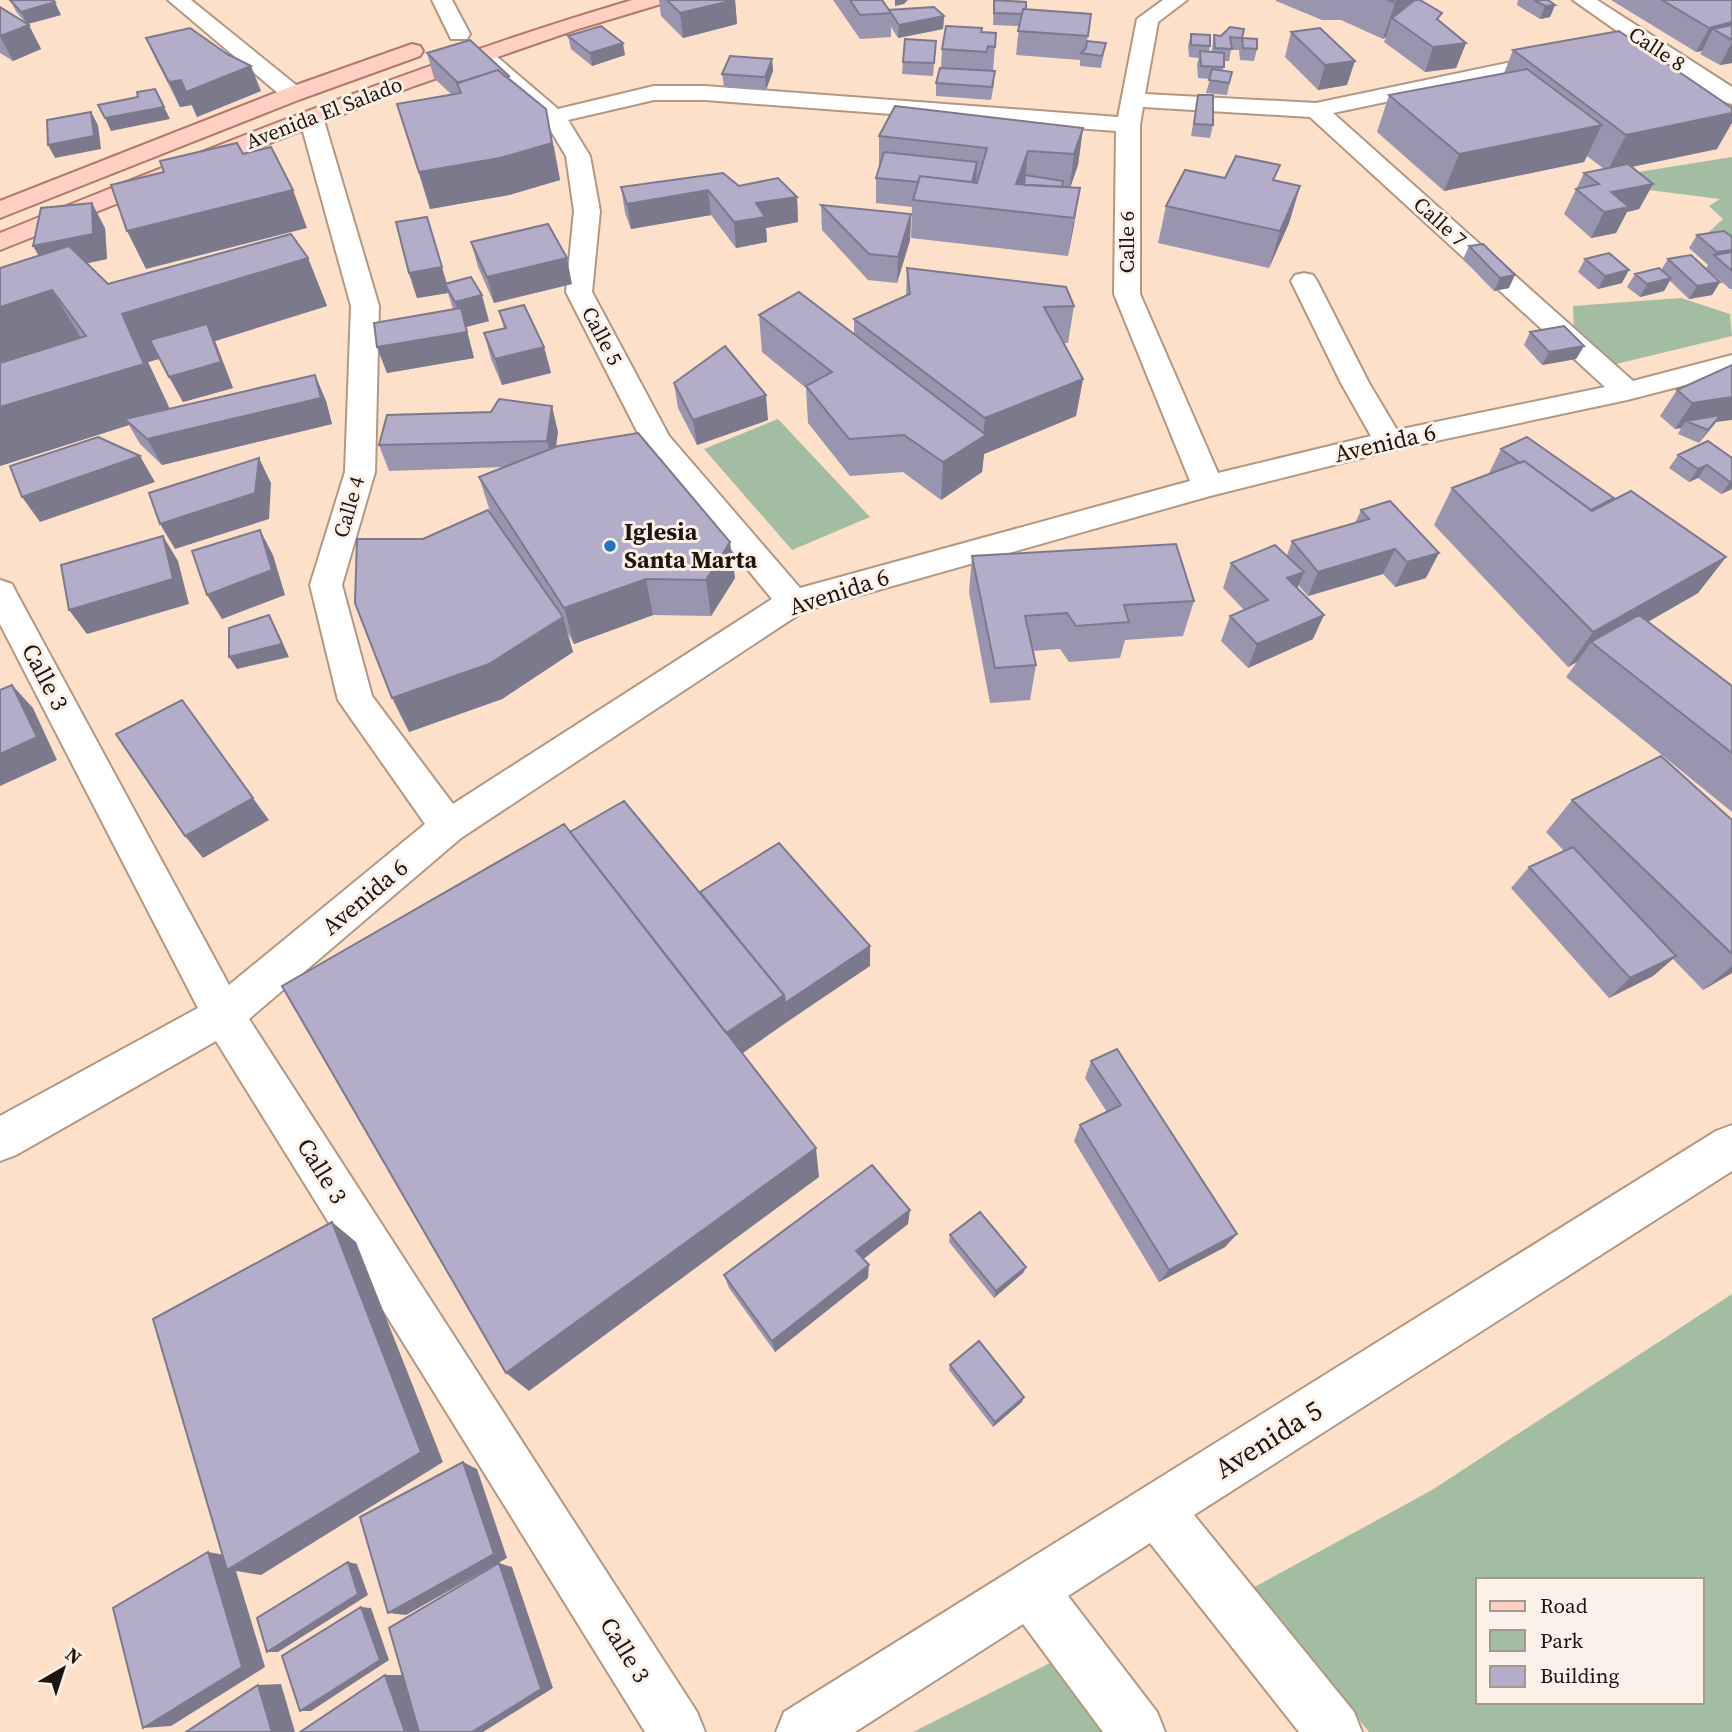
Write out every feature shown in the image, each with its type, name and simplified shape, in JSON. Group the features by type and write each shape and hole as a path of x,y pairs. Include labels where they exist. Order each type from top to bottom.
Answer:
{"main road":[{"name":"Avenida El Salado","path":"0,242 310,117 480,54 654,0"},
{"name":"Avenida El Salado","path":"0,210 293,94 485,26"}],"street":[{"path":"178,0 293,94"},
{"path":"442,0 459,34"},
{"name":"Calle 6","path":"1177,0 1148,19 1130,113 1127,294 1208,485"},
{"name":"Calle 8","path":"1583,0 1732,97"},
{"path":"554,117 654,93 705,93 1130,113 1316,110 1645,41"},
{"name":"Calle 5","path":"480,54 554,117 578,156 587,211 579,292 657,441 793,602"},
{"name":"Calle 7","path":"1316,110 1627,391"},
{"name":"Calle 4","path":"310,117 365,306 360,472 326,585 356,700 448,827"},
{"path":"1304,281 1354,383 1389,440"},
{"name":"Avenida 6","path":"0,1140 223,1015 448,827 793,602 1208,485 1389,440 1627,391 1732,364"},
{"name":"Calle 3","path":"0,592 223,1015 677,1732"},
{"name":"Avenida 5","path":"804,1732 1732,1146"},
{"path":"1156,1509 1335,1732"},
{"path":"1030,1589 1137,1732"}],"green space":[{"path":"1732,157 1732,250 1701,239 1723,219 1709,206 1720,199 1649,190 1632,173"},
{"path":"1681,298 1730,314 1732,336 1608,366 1574,334 1573,306"},
{"path":"778,419 870,517 792,550 704,449"},
{"path":"1732,1294 1732,1732 1369,1732 1251,1589 1432,1490"},
{"path":"1050,1663 1101,1732 913,1732"}],"building":[{"path":"10,0 53,0 55,2 21,12"},
{"path":"667,0 734,0 680,13"},
{"path":"850,0 882,0 891,13 860,15"},
{"path":"994,0 1026,2 1026,9 1023,9 1022,14 994,13"},
{"path":"1415,0 1420,0 1442,13 1437,19 1466,43 1433,47 1392,18"},
{"path":"1534,0 1548,0 1555,5 1545,6"},
{"path":"1662,0 1732,0 1732,22 1709,28"},
{"path":"0,7 29,25 0,36"},
{"path":"934,7 944,16 899,25 889,10"},
{"path":"1023,9 1091,14 1088,36 1018,31"},
{"path":"1732,25 1732,40 1713,29"},
{"path":"601,26 623,43 590,53 568,36"},
{"path":"946,26 982,28 981,32 996,33 995,47 988,46 986,52 942,49"},
{"path":"1230,27 1244,29 1242,38 1230,37 1232,49 1215,48 1214,35 1221,36"},
{"path":"190,28 227,54 251,66 186,92 181,80 169,82 146,38"},
{"path":"1320,28 1355,61 1325,65 1291,32"},
{"path":"1619,31 1732,108 1732,113 1626,135 1513,50"},
{"path":"1191,34 1210,35 1210,46 1191,45"},
{"path":"1242,38 1257,39 1257,49 1243,48"},
{"path":"905,39 936,41 934,63 903,62"},
{"path":"470,40 509,76 506,77 498,70 458,83 427,53"},
{"path":"1087,41 1106,43 1102,56 1081,53 1086,48"},
{"path":"1200,51 1224,53 1224,67 1201,66"},
{"path":"730,56 772,59 765,77 722,74"},
{"path":"940,68 995,71 992,87 936,83"},
{"path":"1212,69 1232,72 1229,83 1209,80"},
{"path":"1527,69 1602,125 1459,154 1389,95"},
{"path":"498,70 546,109 552,143 500,158 419,172 397,104 461,93 457,83"},
{"path":"155,89 164,107 105,118 98,105 138,97 137,92"},
{"path":"1198,95 1213,95 1213,125 1194,124"},
{"path":"895,106 1083,128 1074,154 1028,151 1016,184 1080,188 1074,218 913,200 920,176 977,183 987,148 879,136"},
{"path":"91,112 94,136 48,145 47,120"},
{"path":"237,143 243,154 271,147 293,190 127,231 111,185 164,172 160,161"},
{"path":"884,152 977,162 972,182 920,176 918,182 876,178"},
{"path":"1236,156 1280,165 1273,180 1300,186 1280,231 1166,206 1185,170 1225,178"},
{"path":"1628,164 1653,184 1611,192 1629,207 1604,212 1576,189 1599,184 1584,173"},
{"path":"723,173 739,186 778,178 797,197 756,203 765,217 734,222 708,190 627,204 621,187"},
{"path":"1025,175 1063,181 1062,187 1024,185"},
{"path":"92,203 93,234 33,246 41,208"},
{"path":"821,205 911,214 898,257 869,254"},
{"path":"427,217 442,267 409,273 396,222"},
{"path":"548,224 567,258 487,277 471,242"},
{"path":"1724,231 1732,237 1732,250 1717,252 1697,235"},
{"path":"291,234 308,258 122,314 144,364 0,407 0,363 86,336 52,290 0,307 0,268 69,246 108,284"},
{"path":"1483,244 1515,275 1500,278 1469,246"},
{"path":"1732,252 1732,271 1714,255"},
{"path":"1609,253 1629,270 1605,276 1585,259"},
{"path":"1691,255 1720,282 1697,286 1668,259"},
{"path":"907,268 1066,287 1074,306 1044,307 1083,379 985,418 854,319 910,294"},
{"path":"1659,268 1671,278 1647,284 1635,274"},
{"path":"471,277 482,295 455,302 445,284"},
{"path":"799,292 986,435 943,462 904,435 849,439 806,386 832,372 759,315"},
{"path":"524,305 544,347 495,359 484,333 506,328 499,311"},
{"path":"461,308 467,332 377,347 374,323"},
{"path":"207,324 221,362 169,377 150,340"},
{"path":"1564,326 1584,346 1549,352 1530,332"},
{"path":"725,346 766,395 693,420 674,383"},
{"path":"1732,365 1732,397 1692,403 1677,390"},
{"path":"315,375 321,398 147,439 125,419"},
{"path":"499,399 552,406 547,441 379,445 387,415 491,412"},
{"path":"1721,415 1708,430 1686,421"},
{"name":"Iglesia Santa Marta","path":"638,433 730,542 706,580 646,579 564,608 479,477 558,446"},
{"path":"98,437 140,456 22,497 10,466"},
{"path":"1527,437 1614,498 1591,510 1524,461 1520,463 1501,449"},
{"path":"1708,441 1732,458 1732,481 1707,465 1698,469 1678,455"},
{"path":"259,458 255,493 160,524 149,493"},
{"path":"1524,461 1592,511 1631,491 1726,557 1593,632 1452,488"},
{"path":"1390,501 1439,553 1407,562 1395,549 1318,572 1292,541 1369,519 1361,510"},
{"path":"488,510 563,617 489,664 392,698 355,603 357,539 423,539"},
{"path":"260,530 272,570 207,595 192,551"},
{"path":"163,536 173,579 69,610 61,565"},
{"path":"1176,544 1194,601 1124,605 1129,622 1076,626 1067,613 1025,616 1036,665 995,668 972,556"},
{"path":"1275,545 1304,572 1287,578 1324,615 1257,644 1230,616 1268,600 1231,563"},
{"path":"269,615 282,644 229,657 229,628"},
{"path":"1639,615 1732,686 1732,753 1591,642"},
{"path":"12,685 37,737 0,754 0,690"},
{"path":"182,700 253,798 185,836 116,734"},
{"path":"1661,756 1732,820 1732,954 1572,800"},
{"path":"624,801 784,995 726,1033 570,832"},
{"path":"564,824 816,1148 506,1373 282,986"},
{"path":"779,843 870,946 785,1003 784,995 700,892"},
{"path":"1573,847 1676,956 1630,978 1529,867"},
{"path":"1117,1049 1237,1234 1169,1270 1080,1125 1121,1105 1091,1061"},
{"path":"872,1165 910,1210 856,1251 869,1265 772,1341 724,1275"},
{"path":"980,1212 1026,1267 996,1291 950,1235"},
{"path":"332,1222 421,1452 227,1570 153,1319"},
{"path":"979,1341 1024,1397 995,1422 950,1365"},
{"path":"463,1462 494,1554 388,1613 360,1517"},
{"path":"208,1552 242,1667 143,1728 113,1608"},
{"path":"348,1562 358,1594 267,1652 257,1618"},
{"path":"499,1563 541,1689 472,1732 419,1732 389,1628"},
{"path":"361,1607 380,1660 300,1711 282,1656"},
{"path":"385,1675 405,1732 300,1732"},
{"path":"258,1685 272,1732 186,1732"}],"place":[{"name":"Iglesia Santa Marta","path":"610,546"}]}
